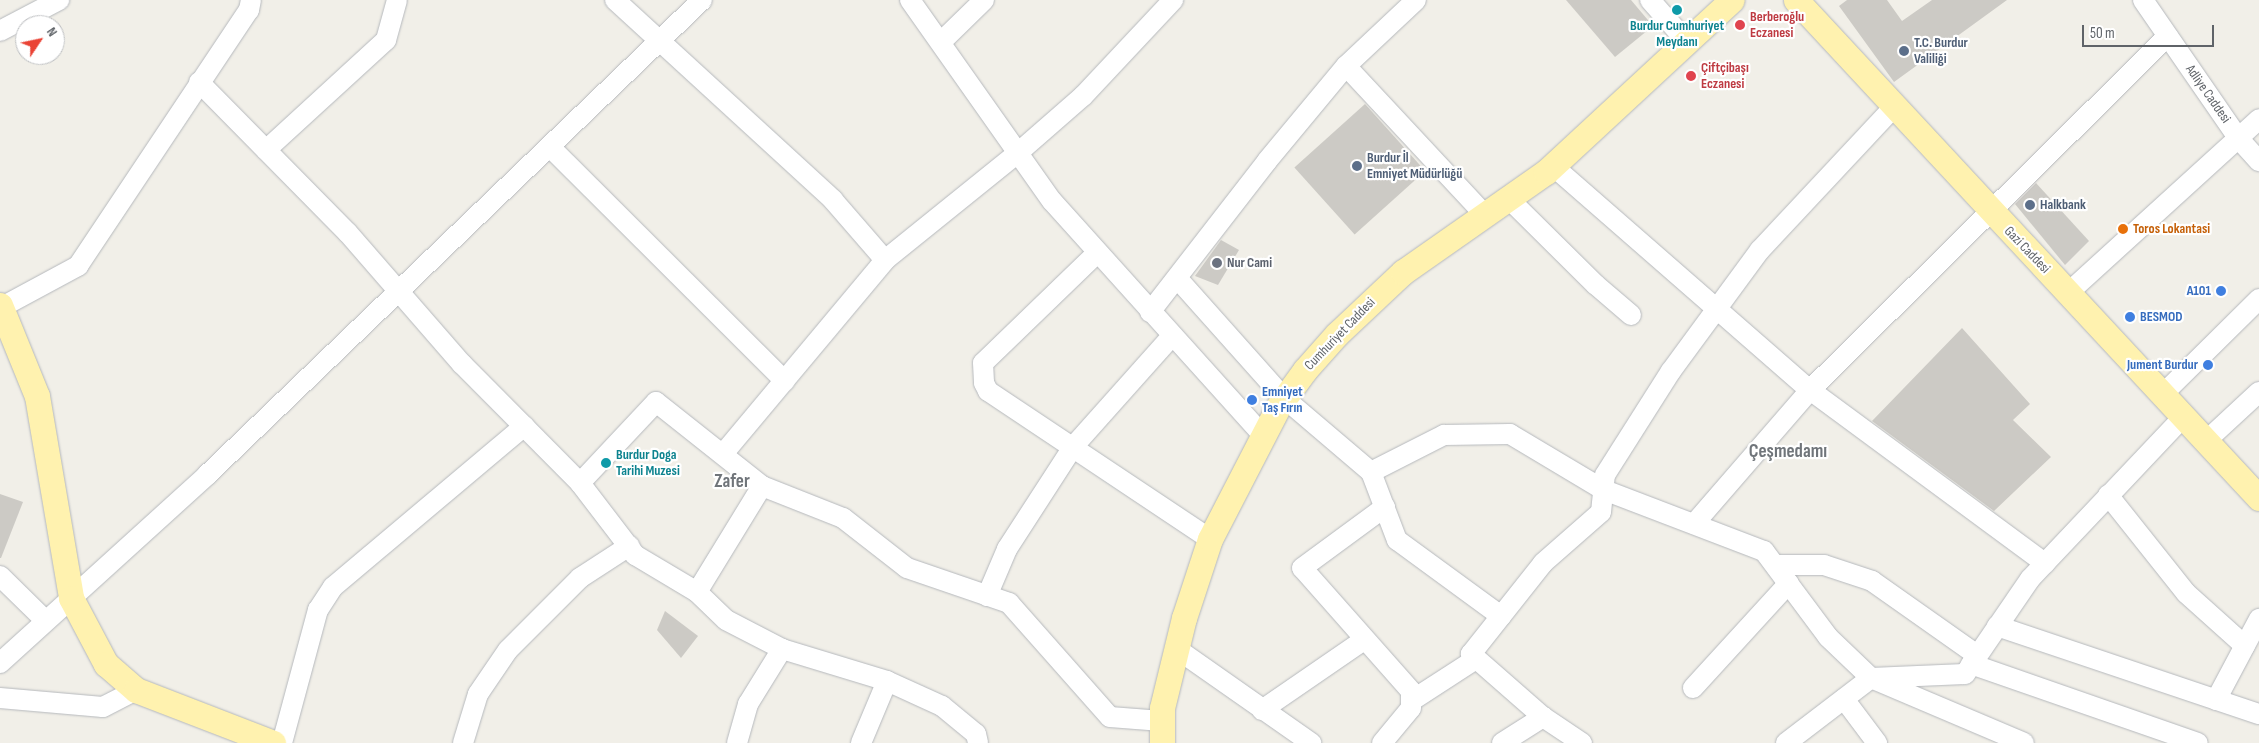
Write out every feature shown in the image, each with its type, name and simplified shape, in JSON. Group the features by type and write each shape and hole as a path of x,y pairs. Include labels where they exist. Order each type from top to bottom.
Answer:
{"main road":[{"name":"Cumhuriyet Caddesi","path":"1162,732 1162,708 1176,649 1210,539 1284,398 1311,363 1371,301 1435,248 1510,200 1553,166 1732,0"},
{"name":"Gazi Caddesi","path":"1796,0 1991,213 2184,416 2259,498"},
{"path":"0,307 37,396 71,598 106,664 136,690 273,743"}],"street":[{"path":"0,31 59,0"},
{"path":"0,307 78,266 199,82 249,10 251,0"},
{"path":"266,150 386,40 397,0"},
{"path":"615,0 659,43 833,200 885,260"},
{"path":"0,663 206,475 400,292 702,0"},
{"path":"910,0 1052,201 1150,312 1263,435"},
{"path":"941,42 984,0"},
{"path":"723,454 885,260 1019,152 1083,96 1172,0"},
{"path":"1150,312 1267,161 1346,66 1416,0"},
{"path":"1650,0 1687,42"},
{"name":"Adliye Caddesi","path":"2143,0 2239,139 2259,161"},
{"path":"1694,524 1810,390 2168,36"},
{"path":"1346,66 1485,215"},
{"path":"199,82 348,233 462,364 580,483 635,555 697,592 726,620 782,649 887,681 942,706 976,734 978,743"},
{"path":"1582,743 1543,717 1470,654 1543,563 1601,512 1606,475 1671,371 1760,250 1894,106"},
{"path":"2068,293 2259,119"},
{"path":"551,148 785,380"},
{"path":"1553,166 1810,390 2045,563"},
{"path":"1510,200 1596,285 1631,315"},
{"path":"1098,254 983,363 982,374 988,391 1210,539"},
{"path":"1177,278 1284,398 1371,472 1397,540 1501,616"},
{"path":"2163,394 2259,300"},
{"path":"987,596 1007,549 1072,447 1172,336"},
{"path":"2206,440 2259,392"},
{"path":"580,483 656,402 762,486 843,518 907,568 1008,603 1110,717 1162,732"},
{"path":"1786,743 1871,678 1964,674 2045,563 2184,416"},
{"path":"282,743 318,610 333,587 524,426"},
{"path":"1371,472 1444,435 1510,434 1604,490 1764,551 1828,637 1871,678 1996,738 2024,743"},
{"path":"697,592 762,486"},
{"path":"2108,495 2186,593 2245,646"},
{"path":"1382,743 1411,708 1411,691 1302,568 1385,507"},
{"path":"463,743 478,694 508,650 580,578 628,546"},
{"path":"1776,565 1824,565 1872,581 1974,660 2188,742"},
{"path":"0,576 46,620"},
{"path":"1693,688 1789,583"},
{"path":"2216,700 2259,619"},
{"path":"1998,626 2259,714"},
{"path":"1262,710 1364,640"},
{"path":"737,743 748,704 782,649"},
{"path":"1176,649 1311,743"},
{"path":"1411,701 1476,659"},
{"path":"861,743 887,681"},
{"path":"0,698 103,707 136,690"},
{"path":"1844,699 1877,743"},
{"path":"1502,743 1543,717"}],"building":[{"path":"1566,0 1631,0 1653,26 1615,57"},
{"name":"T.C. Burdur Valiliği","path":"1847,0 1887,0 1902,21 1932,0 2007,0 1894,82 1839,6"},
{"name":"Burdur İl Emniyet Müdürlüğü","path":"1365,104 1425,171 1355,234 1294,168"},
{"path":"2036,183 2089,241 2065,265 2015,204"},
{"name":"Nur Cami","path":"1221,240 1239,250 1218,285 1195,276"},
{"path":"1962,328 2030,404 2013,420 2051,457 1994,511 1872,421"},
{"path":"0,494 23,502 1,558 0,558"},
{"path":"665,611 698,636 681,658 657,630"}],"place":[{"name":"Burdur Cumhuriyet Meydanı","path":"1677,10"},
{"name":"Berberoğlu Eczanesi","path":"1740,25"},
{"name":"T.C. Burdur Valiliği","path":"1904,51"},
{"name":"Çiftçibaşı Eczanesi","path":"1691,76"},
{"name":"Burdur İl Emniyet Müdürlüğü","path":"1357,166"},
{"name":"Halkbank","path":"2030,205"},
{"name":"Toros Lokantasi","path":"2123,229"},
{"name":"Nur Cami","path":"1217,263"},
{"name":"A101","path":"2221,291"},
{"name":"BESMOD","path":"2130,317"},
{"name":"Jument Burdur","path":"2208,365"},
{"name":"Emniyet Taş Fırın","path":"1252,400"},
{"name":"Burdur Doga Tarihi Muzesi","path":"606,463"}],"district":[{"name":"Çeşmedamı","path":"1788,452"},
{"name":"Zafer","path":"732,482"}]}
